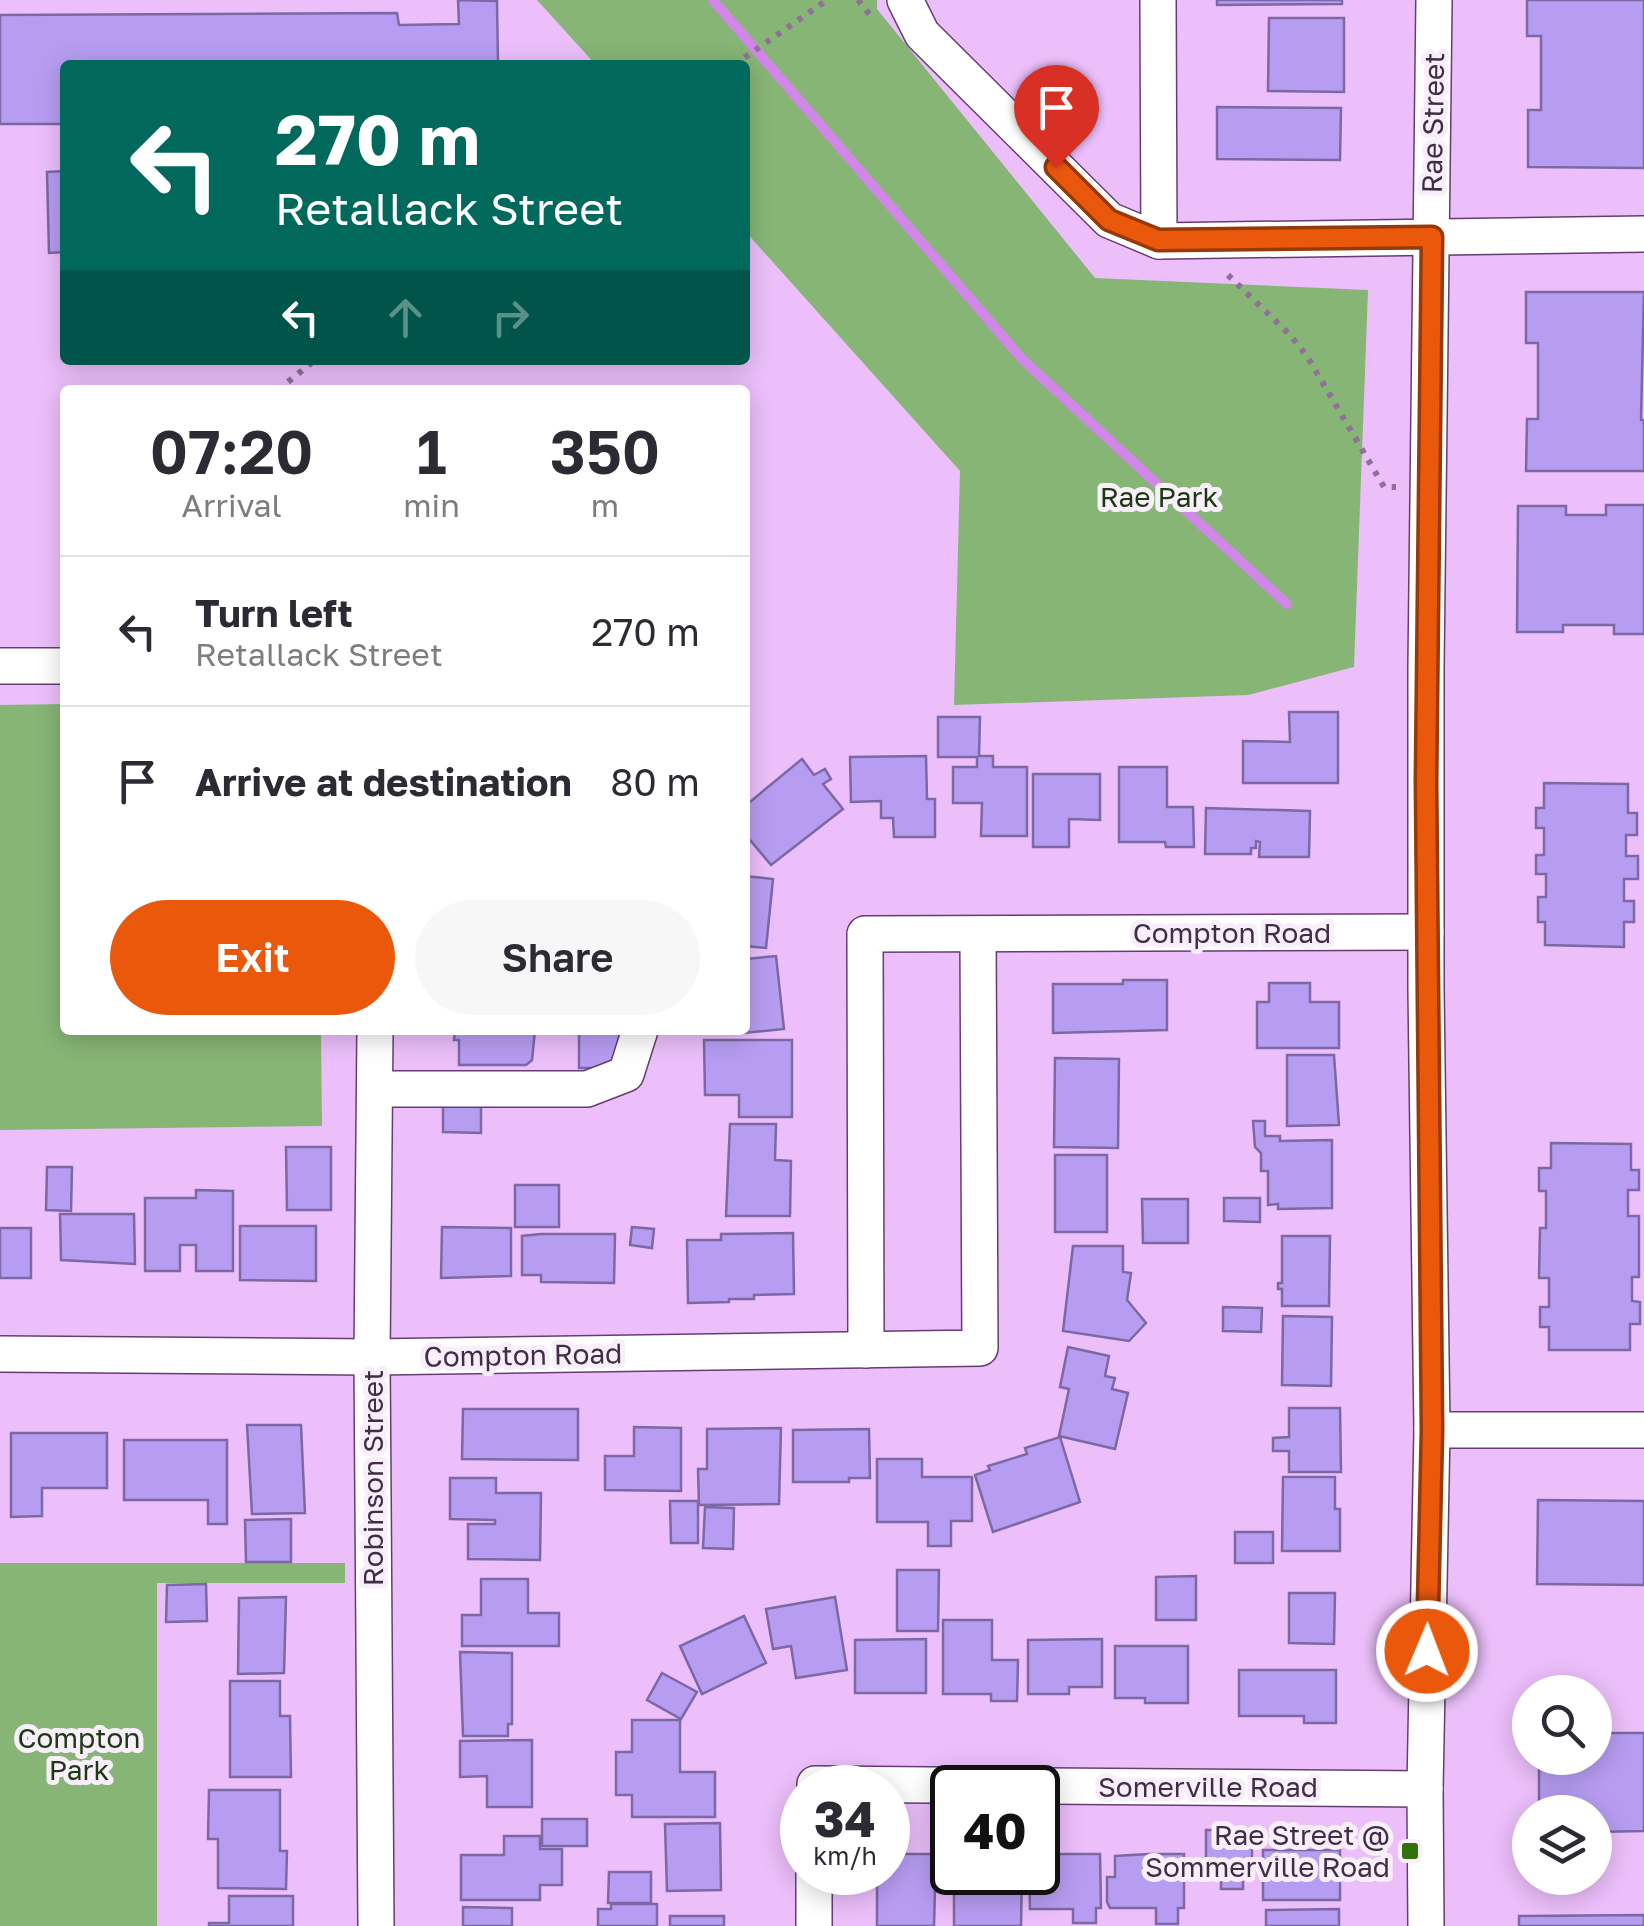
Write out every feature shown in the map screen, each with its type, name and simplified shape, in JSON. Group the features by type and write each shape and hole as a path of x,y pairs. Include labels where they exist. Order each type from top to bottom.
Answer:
{"street":[{"path":"905,0 922,34 1109,220 1158,240 1644,234"},
{"path":"1158,0 1158,240"},
{"name":"Rae Street","path":"1426,1926 1424,1789 1432,1430 1426,932 1427,487 1434,0"},
{"path":"0,666 60,666"},
{"name":"Compton Road","path":"866,1350 866,934 1426,932"},
{"name":"Compton Road","path":"0,1354 372,1357 980,1348 978,934"},
{"name":"Robinson Street","path":"375,1035 372,1357 376,1926"},
{"path":"376,1088 588,1089 626,1074 638,1035"},
{"path":"1432,1430 1644,1430"},
{"name":"Somerville Road","path":"910,1785 1424,1789"},
{"path":"814,1895 814,1926"}],"path":[{"path":"741,60 828,0"},
{"path":"1222,269 1308,356 1384,487 1427,487"},
{"path":"284,385 309,365"}],"green space":[{"name":"Rae Park","path":"537,0 877,0 877,9 1095,278 1368,290 1354,667 1248,695 954,705 960,471 750,237 750,60 591,60"},
{"path":"60,704 60,1035 321,1035 322,1126 0,1130 0,705"},
{"name":"Compton Park","path":"0,1563 345,1563 345,1583 157,1583 157,1926 0,1926"}],"building":[{"path":"458,0 497,1 498,60 60,60 60,124 0,124 0,15 397,13 399,25 459,24"},
{"path":"1217,0 1342,0 1342,4 1217,5"},
{"path":"1527,0 1644,0 1644,168 1528,167 1528,110 1541,110 1541,36 1527,36"},
{"path":"1269,18 1344,18 1344,92 1268,91"},
{"path":"1217,107 1341,108 1340,160 1217,159"},
{"path":"60,171 60,252 49,253 47,172"},
{"path":"1526,292 1644,292 1644,471 1526,471 1527,419 1538,419 1538,343 1526,343"},
{"path":"1606,505 1644,505 1644,634 1614,634 1614,625 1563,625 1563,632 1517,632 1518,506 1566,506 1566,515 1606,515"},
{"path":"1289,712 1338,712 1338,783 1243,783 1243,741 1290,742"},
{"path":"938,717 980,717 979,756 993,756 993,767 1027,767 1027,836 981,836 982,803 953,803 953,767 977,767 977,757 938,757"},
{"path":"926,756 927,799 935,799 935,837 894,837 893,818 881,818 881,801 851,802 850,757"},
{"path":"802,759 814,775 825,769 831,779 823,784 843,809 771,865 750,840 750,802"},
{"path":"1119,767 1167,767 1167,807 1193,807 1194,847 1166,847 1165,842 1119,842"},
{"path":"1033,774 1100,774 1100,820 1069,819 1069,847 1033,847"},
{"path":"1544,783 1628,784 1628,813 1637,813 1637,835 1626,835 1626,856 1638,856 1638,879 1624,879 1624,901 1634,901 1634,922 1624,922 1624,947 1545,945 1545,922 1538,922 1538,897 1546,897 1546,874 1536,874 1536,855 1544,855 1544,828 1536,828 1536,808 1544,808"},
{"path":"1206,808 1310,811 1309,857 1259,857 1260,842 1256,841 1251,854 1205,854"},
{"path":"750,877 773,879 766,948 750,946"},
{"path":"776,956 784,1029 750,1032 750,959"},
{"path":"1123,980 1167,980 1167,1030 1053,1033 1053,984 1123,984"},
{"path":"1269,983 1310,983 1310,1002 1339,1002 1339,1048 1257,1048 1257,1002 1269,1002"},
{"path":"454,1035 534,1035 532,1060 526,1065 459,1065 459,1040 454,1040"},
{"path":"579,1035 623,1035 623,1068 579,1068"},
{"path":"704,1040 792,1040 792,1117 739,1117 739,1095 705,1095"},
{"path":"1287,1055 1334,1055 1339,1125 1287,1126"},
{"path":"1055,1058 1119,1059 1118,1148 1054,1147"},
{"path":"443,1106 481,1107 481,1133 443,1132"},
{"path":"1253,1121 1265,1121 1265,1136 1280,1136 1280,1141 1332,1140 1332,1208 1278,1209 1278,1204 1268,1205 1268,1171 1261,1171"},
{"path":"730,1124 776,1124 775,1160 791,1161 790,1216 726,1216"},
{"path":"1551,1143 1631,1144 1631,1170 1639,1170 1639,1190 1628,1190 1628,1216 1639,1216 1639,1277 1632,1277 1632,1301 1640,1302 1640,1324 1630,1324 1630,1350 1549,1350 1549,1327 1540,1327 1540,1307 1549,1307 1549,1278 1539,1278 1540,1228 1546,1228 1546,1191 1539,1191 1539,1168 1551,1168"},
{"path":"286,1147 331,1147 331,1210 287,1210"},
{"path":"1055,1155 1107,1155 1107,1232 1055,1232"},
{"path":"47,1167 72,1167 71,1211 46,1210"},
{"path":"515,1185 559,1185 559,1227 515,1227"},
{"path":"196,1190 233,1191 233,1271 196,1271 196,1245 180,1245 180,1271 145,1271 145,1198 196,1198"},
{"path":"1224,1198 1260,1198 1260,1222 1224,1221"},
{"path":"1142,1199 1188,1199 1188,1243 1143,1243"},
{"path":"60,1214 134,1214 135,1264 61,1260"},
{"path":"240,1226 316,1226 316,1281 240,1280"},
{"path":"442,1227 511,1228 511,1276 441,1278"},
{"path":"632,1227 654,1229 652,1248 630,1245"},
{"path":"0,1228 31,1228 31,1278 0,1278"},
{"path":"793,1233 794,1294 688,1303 687,1240 721,1240 721,1234"},
{"path":"615,1234 614,1283 541,1282 541,1275 522,1275 522,1236"},
{"path":"1282,1236 1330,1236 1329,1306 1282,1306 1278,1283 1282,1283"},
{"path":"1073,1246 1123,1246 1123,1272 1131,1273 1127,1300 1146,1323 1129,1341 1063,1331"},
{"path":"1223,1307 1262,1308 1261,1332 1223,1331"},
{"path":"1283,1316 1332,1317 1331,1386 1282,1385"},
{"path":"1068,1347 1109,1356 1105,1376 1115,1378 1112,1389 1128,1393 1115,1449 1059,1436 1069,1389 1060,1387"},
{"path":"1289,1408 1340,1408 1341,1472 1289,1472 1289,1451 1273,1451 1273,1438 1289,1437"},
{"path":"463,1409 578,1409 578,1460 462,1459"},
{"path":"247,1425 301,1425 305,1513 252,1514"},
{"path":"634,1427 681,1428 681,1491 605,1490 605,1456 634,1456"},
{"path":"781,1428 779,1504 699,1505 698,1469 707,1469 707,1429"},
{"path":"869,1429 870,1478 793,1482 793,1430"},
{"path":"11,1433 107,1433 107,1488 42,1488 42,1516 11,1517"},
{"path":"1060,1437 1080,1502 993,1532 975,1475 990,1470 988,1466 1027,1454 1025,1448"},
{"path":"124,1440 227,1440 227,1524 208,1524 208,1500 124,1500"},
{"path":"877,1459 922,1459 922,1477 972,1477 972,1521 951,1521 951,1546 928,1546 928,1522 877,1522"},
{"path":"1283,1477 1335,1477 1340,1551 1282,1551"},
{"path":"450,1478 496,1478 496,1493 541,1493 540,1560 468,1559 468,1524 495,1524 495,1520 450,1519"},
{"path":"1538,1500 1644,1501 1644,1585 1537,1584"},
{"path":"670,1501 698,1501 698,1543 671,1543"},
{"path":"705,1507 734,1508 733,1549 703,1548"},
{"path":"291,1519 291,1562 246,1562 245,1520"},
{"path":"1235,1532 1273,1532 1273,1563 1235,1563"},
{"path":"897,1570 939,1570 938,1631 897,1631"},
{"path":"1196,1576 1196,1620 1156,1620 1156,1577"},
{"path":"481,1579 528,1579 528,1613 559,1613 559,1646 462,1646 462,1615 481,1615"},
{"path":"206,1584 207,1621 166,1622 167,1585"},
{"path":"1289,1593 1335,1593 1334,1644 1289,1643"},
{"path":"286,1597 284,1673 238,1674 239,1598"},
{"path":"835,1597 847,1670 796,1678 791,1646 773,1649 766,1609"},
{"path":"744,1616 766,1663 702,1694 680,1646"},
{"path":"943,1620 992,1620 992,1660 1018,1660 1017,1701 991,1701 991,1694 943,1694"},
{"path":"926,1639 926,1693 855,1693 855,1640"},
{"path":"1102,1639 1102,1687 1069,1687 1069,1694 1028,1694 1028,1640"},
{"path":"1115,1646 1188,1646 1188,1703 1115,1698"},
{"path":"460,1652 512,1653 512,1724 508,1724 508,1736 463,1736"},
{"path":"1239,1670 1336,1670 1336,1723 1304,1723 1304,1716 1239,1716"},
{"path":"662,1673 697,1692 681,1719 647,1700"},
{"path":"230,1681 280,1681 280,1716 290,1716 291,1777 230,1777"},
{"path":"632,1720 680,1720 680,1772 715,1772 715,1817 632,1817 632,1795 616,1795 616,1752 632,1752"},
{"path":"1612,1733 1644,1733 1644,1831 1612,1832 1612,1795 1539,1795 1539,1775 1612,1775"},
{"path":"532,1740 532,1807 487,1807 487,1776 460,1777 460,1741"},
{"path":"209,1790 280,1790 280,1851 287,1851 286,1889 218,1888 218,1839 208,1839"},
{"path":"542,1819 587,1819 587,1846 542,1846"},
{"path":"720,1823 721,1890 667,1891 665,1824"},
{"path":"1206,1830 1252,1830 1252,1875 1243,1875 1243,1889 1221,1889 1221,1875 1206,1875"},
{"path":"504,1836 540,1836 540,1849 562,1849 562,1885 540,1885 540,1900 461,1900 461,1855 504,1855"},
{"path":"1263,1850 1340,1850 1340,1900 1263,1900"},
{"path":"910,1854 930,1854 934,1926 877,1926 877,1895 910,1895"},
{"path":"1060,1854 1100,1854 1101,1908 1096,1908 1096,1923 1073,1923 1073,1909 1030,1909 1030,1895 1060,1895"},
{"path":"1184,1854 1184,1908 1178,1908 1178,1924 1156,1924 1156,1908 1110,1908 1107,1902 1107,1877 1115,1877 1115,1856"},
{"path":"609,1872 651,1872 651,1903 608,1903"},
{"path":"954,1895 1022,1895 1021,1926 954,1926"},
{"path":"229,1896 293,1896 293,1926 209,1926 229,1923"},
{"path":"611,1904 657,1904 657,1926 598,1926 598,1909 611,1909"},
{"path":"463,1907 512,1908 512,1926 463,1926"},
{"path":"1339,1909 1339,1926 1266,1926 1266,1910"},
{"path":"1644,1915 1644,1926 1519,1926 1519,1916"},
{"path":"670,1916 724,1916 724,1926 670,1926"}],"waterway":[{"path":"713,0 1023,360 1287,604"}],"place":[{"name":"Rae Street @ Sommerville Road","path":"1410,1851"}],"route":[{"path":"1056,167 1109,220 1158,240 1432,237 1427,487 1426,988 1432,1430 1427,1651"}]}
